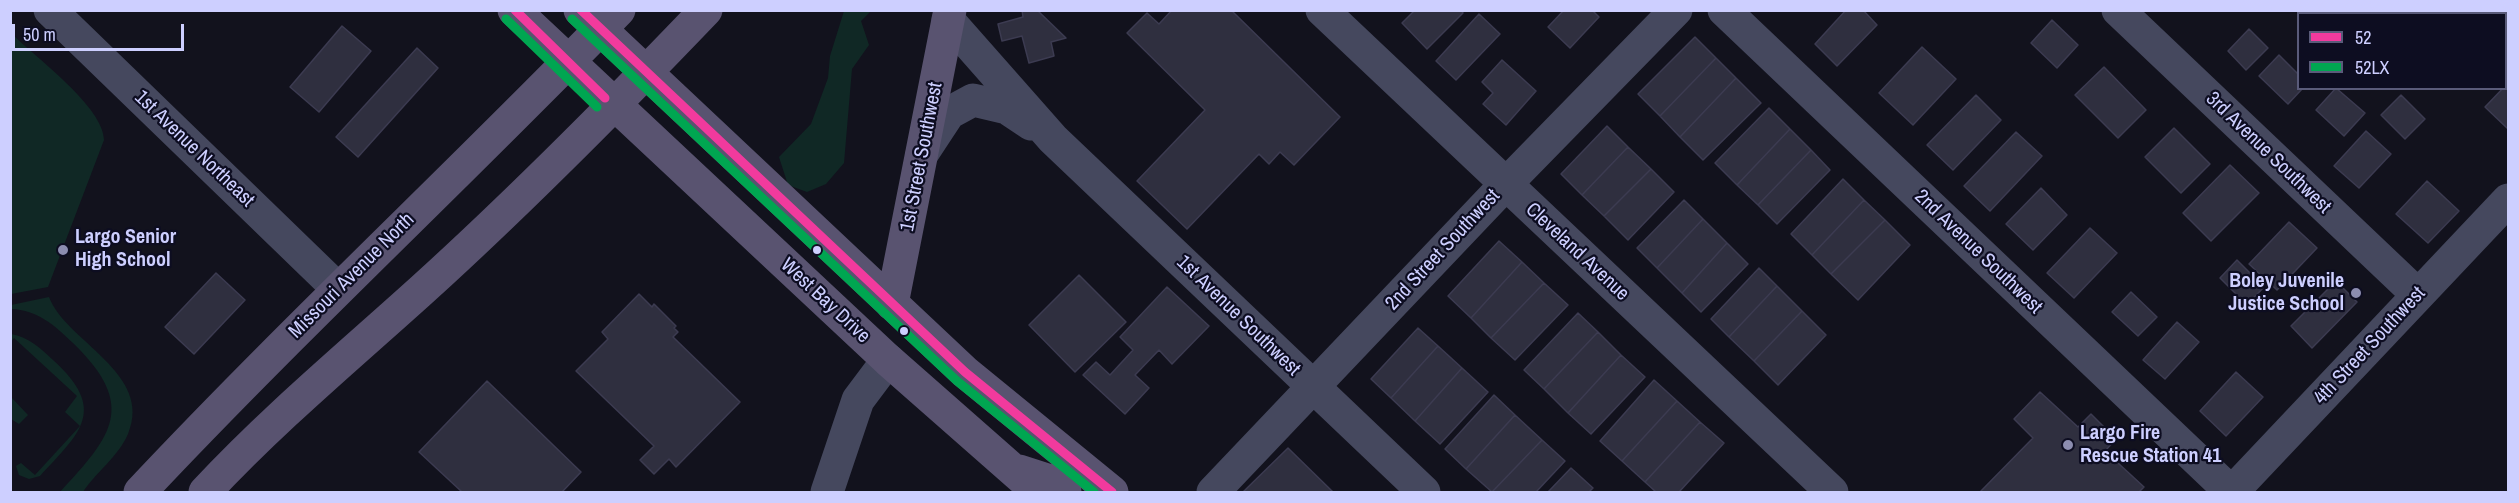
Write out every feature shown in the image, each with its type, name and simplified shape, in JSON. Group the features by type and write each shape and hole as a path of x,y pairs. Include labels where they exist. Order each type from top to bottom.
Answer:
{"main road":[{"name":"West Bay Drive","path":"514,10 569,64 888,360 1008,468 1038,492"},
{"path":"205,492 287,411 424,288 615,107 706,10"},
{"name":"1st Street Southwest","path":"892,304 949,15"},
{"name":"Missouri Avenue North","path":"140,492 337,288 569,64 600,17"},
{"path":"600,17 646,73 965,372 1056,449 1112,492"},
{"path":"888,360 902,356 917,358 929,363 1014,436 1056,449"},
{"path":"1008,468 1050,481 1065,492"}],"street":[{"name":"1st Avenue Northeast","path":"50,10 337,288"},
{"name":"Cleveland Avenue","path":"1322,10 1832,492"},
{"name":"2nd Street Southwest","path":"1214,492 1505,184 1676,10"},
{"name":"2nd Avenue Southwest","path":"1724,10 2232,492"},
{"name":"3rd Avenue Southwest","path":"2118,10 2418,296"},
{"name":"1st Avenue Southwest","path":"949,15 1053,139 1424,492"},
{"name":"1st Avenue Southwest","path":"922,154 949,113 974,100 1007,108 1053,139"},
{"name":"4th Street Southwest","path":"2232,492 2508,200"},
{"path":"827,492 858,400 888,360"}],"green space":[{"path":"844,11 871,11 861,21 869,45 852,69 844,163 826,184 807,192 788,185 779,157 811,124 828,78 830,56"},
{"path":"11,33 81,98 101,127 104,140 48,287 11,294"},
{"path":"49,297 58,313 119,375 129,393 133,412 124,442 83,492 60,492 93,454 104,437 110,420 111,403 106,385 93,365 66,336 37,315 11,309 11,305"},
{"path":"11,334 34,344 70,378 80,393 84,407 80,426 65,412 77,396 14,338 11,342"},
{"path":"11,397 28,415 19,424 11,419"},
{"path":"80,426 67,446 40,476 29,479 19,475 16,466 21,463 35,475"}],"building":[{"path":"1022,10 1037,10 1066,38 1051,42 1054,56 1029,63 1022,36 1002,41 998,24 1023,17"},
{"path":"1172,10 1231,10 1340,117 1294,165 1280,152 1269,164 1259,154 1187,229 1137,181 1205,110 1127,33 1147,13 1159,24"},
{"path":"1415,10 1461,10 1463,13 1427,49 1402,23"},
{"path":"1564,10 1592,10 1599,17 1570,48 1548,27"},
{"path":"1846,10 1863,10 1877,25 1837,66 1815,44"},
{"path":"2358,10 2417,11 2416,12 2356,12"},
{"path":"2432,10 2468,10 2466,12 2434,12"},
{"path":"2508,10 2508,48 2507,12 2496,12"},
{"path":"1479,14 1500,34 1456,80 1436,61"},
{"path":"2052,20 2078,45 2057,68 2031,43"},
{"path":"342,26 371,51 319,112 290,87"},
{"path":"2249,29 2268,48 2246,70 2228,51"},
{"path":"1695,37 1716,58 1660,116 1638,94"},
{"path":"1922,47 1956,79 1913,125 1879,93"},
{"path":"417,48 438,68 358,157 336,137"},
{"path":"2279,55 2297,73 2297,90 2301,90 2288,104 2259,76"},
{"path":"1716,58 1736,78 1680,137 1660,116"},
{"path":"1502,60 1536,91 1506,125 1483,104 1493,93 1482,82"},
{"path":"2104,67 2146,110 2118,138 2075,95"},
{"path":"1736,78 1761,103 1703,160 1680,137"},
{"path":"2507,84 2508,129 2485,107 2501,90 2507,90"},
{"path":"2334,90 2338,90 2365,113 2344,136 2316,110"},
{"path":"1976,95 2001,120 1953,170 1927,145"},
{"path":"2401,95 2425,119 2405,139 2381,115"},
{"path":"1769,108 1790,129 1737,185 1715,163"},
{"path":"1607,126 1628,147 1582,195 1561,174"},
{"path":"2174,128 2210,164 2181,193 2145,157"},
{"path":"1790,129 1811,150 1758,205 1737,185"},
{"path":"2366,131 2391,154 2359,188 2334,166"},
{"path":"2016,132 2042,156 1990,211 1964,186"},
{"path":"1628,147 1651,169 1604,216 1582,195"},
{"path":"1811,150 1830,170 1777,224 1758,205"},
{"path":"2230,165 2259,193 2211,241 2183,213"},
{"path":"1651,169 1674,192 1628,240 1604,216"},
{"path":"1843,179 1864,200 1812,255 1791,234"},
{"path":"2427,181 2459,211 2428,243 2396,214"},
{"path":"2041,188 2067,215 2033,250 2006,224"},
{"path":"1684,200 1703,219 1657,268 1637,248"},
{"path":"1864,200 1885,220 1831,274 1812,255"},
{"path":"1703,219 1727,243 1682,293 1657,268"},
{"path":"1885,220 1910,245 1858,300 1831,274"},
{"path":"2289,222 2317,248 2277,290 2249,264"},
{"path":"2090,228 2117,253 2074,298 2047,273"},
{"path":"1499,241 1522,262 1471,318 1448,296"},
{"path":"1727,243 1748,264 1701,312 1682,293"},
{"path":"2237,260 2264,287 2247,305 2220,278"},
{"path":"1522,262 1544,283 1491,338 1471,318"},
{"path":"1759,268 1777,286 1729,337 1711,319"},
{"path":"216,273 245,300 194,354 165,327"},
{"path":"1079,275 1126,322 1075,372 1029,325"},
{"path":"2336,281 2357,302 2312,348 2291,326"},
{"path":"1544,283 1568,305 1515,360 1491,338"},
{"path":"1777,286 1802,311 1754,361 1729,337"},
{"path":"1167,287 1209,326 1172,364 1159,350 1135,375 1149,388 1125,414 1083,375 1096,362 1110,375 1133,350 1120,337"},
{"path":"2131,292 2157,317 2138,336 2112,312"},
{"path":"639,294 652,307 654,304 676,326 674,328 678,332 673,337 740,402 676,467 669,459 654,474 640,460 654,446 576,371 608,339 602,332"},
{"path":"1802,311 1826,335 1778,385 1754,361"},
{"path":"1578,313 1598,332 1544,389 1524,370"},
{"path":"2177,322 2199,342 2165,379 2143,360"},
{"path":"1418,328 1438,346 1391,398 1371,379"},
{"path":"1598,332 1621,355 1568,413 1544,389"},
{"path":"1438,346 1462,368 1415,421 1391,398"},
{"path":"1621,355 1645,377 1591,434 1568,413"},
{"path":"1462,368 1488,392 1440,444 1415,421"},
{"path":"2236,372 2263,397 2226,436 2200,411"},
{"path":"1654,380 1677,401 1622,461 1600,441"},
{"path":"487,381 581,472 562,492 462,492 419,452"},
{"name":"Largo Fire Rescue Station 41","path":"2040,392 2078,427 2091,414 2116,439 2105,451 2144,487 2139,492 1980,492 2033,438 2014,419"},
{"path":"1494,395 1515,415 1466,469 1445,449"},
{"path":"1677,401 1700,422 1645,482 1622,461"},
{"path":"1515,415 1542,440 1492,492 1466,469"},
{"path":"1700,422 1724,443 1679,492 1656,492 1645,482"},
{"path":"1542,440 1565,461 1536,492 1492,492"},
{"path":"1288,448 1333,492 1243,492"},
{"path":"1571,468 1593,488 1589,492 1548,492"}],"transit line":[{"name":"52","path":"515,10 605,98"},
{"name":"52","path":"581,10 965,372 1112,492"},
{"name":"52LX","path":"506,19 597,107"},
{"name":"52LX","path":"572,19 957,381 1094,492"}],"place":[{"name":"Largo Senior High School","path":"63,250"},
{"name":"Boley Juvenile Justice School","path":"2356,293"},
{"name":"Largo Fire Rescue Station 41","path":"2068,445"}]}
